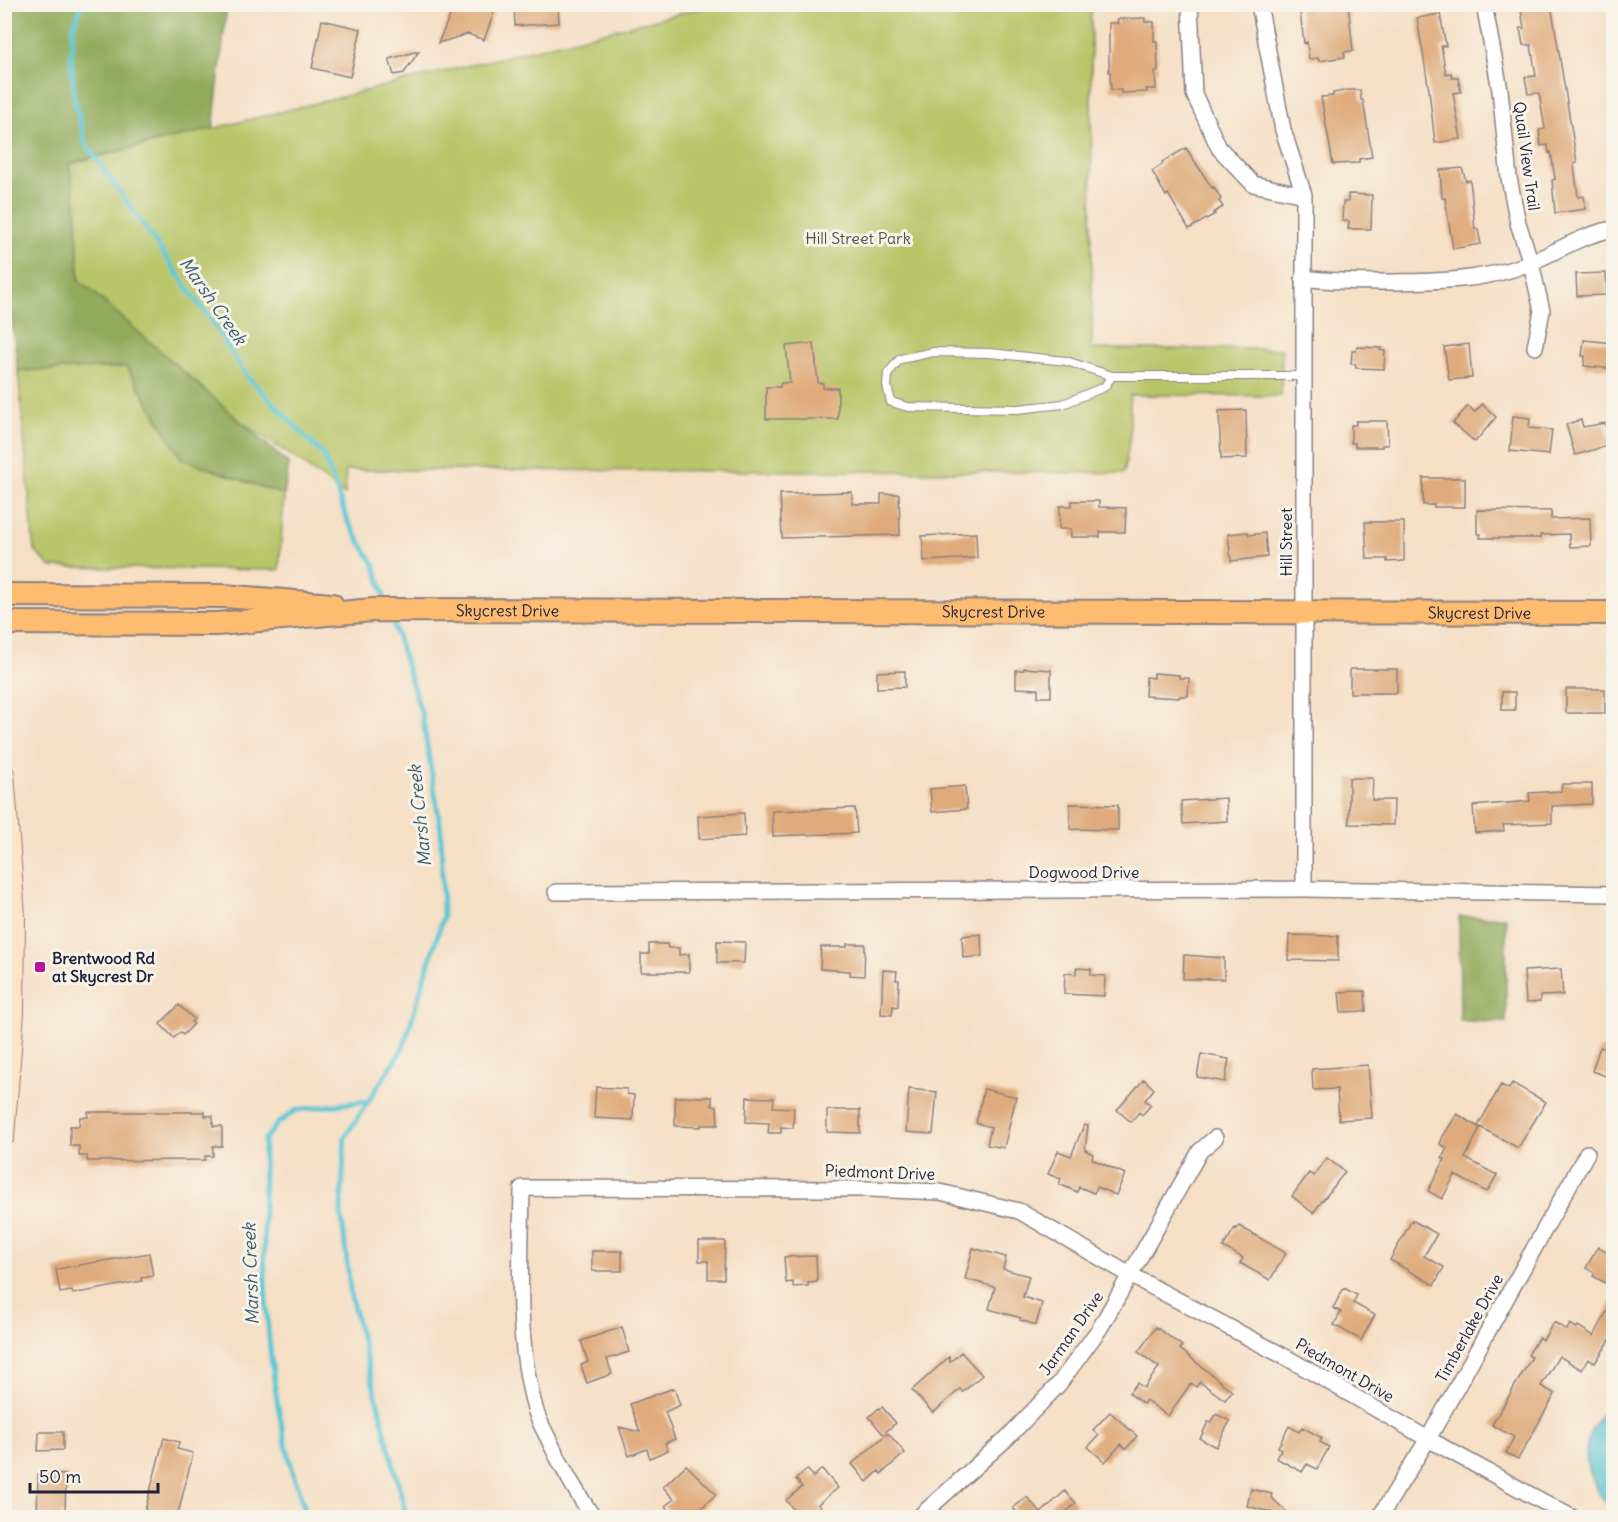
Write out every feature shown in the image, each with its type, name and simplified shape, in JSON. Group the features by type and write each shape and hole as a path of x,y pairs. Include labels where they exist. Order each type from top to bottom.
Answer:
{"main road":[{"name":"Skycrest Drive","path":"4,596 224,596 372,610"},
{"name":"Skycrest Drive","path":"4,623 217,624 372,610 1614,612"},
{"path":"4,774 15,916 15,973 4,1136"}],"street":[{"path":"1190,4 1194,94 1219,148 1253,184 1304,195"},
{"name":"Hill Street","path":"1259,4 1283,130 1304,195 1304,889"},
{"name":"Quail View Trail","path":"1484,4 1500,90 1509,178 1518,223 1531,263 1542,311 1535,347"},
{"path":"1304,278 1335,282 1452,281 1476,278 1531,263 1573,242 1602,231 1614,230"},
{"name":"Dogwood Drive","path":"556,892 1304,889 1614,894"},
{"name":"Jarman Drive","path":"918,1518 1007,1438 1059,1384 1100,1328 1200,1151 1215,1138"},
{"name":"Timberlake Drive","path":"1379,1518 1428,1439 1587,1153"},
{"name":"Piedmont Drive","path":"594,1518 557,1458 535,1411 522,1332 522,1188 869,1189 940,1192 1019,1211 1130,1275 1289,1359 1428,1439 1574,1518"}],"lane":[{"path":"1112,376 1104,387 1063,404 1018,410 908,407 891,402 886,386 888,373 900,358 934,352 990,353 1066,361 1112,376 1304,376"}],"green space":[{"path":"4,5 227,5 213,129 69,164 76,203 79,280 289,464 284,495 182,459 127,367 18,371 4,254"},
{"name":"Hill Street Park","path":"714,5 1091,5 1092,349 1282,349 1281,396 1130,395 1130,436 1124,473 346,470 345,495 237,419 79,280 76,203 69,164"},
{"path":"127,367 182,459 284,495 279,570 51,567 34,550 18,371"},
{"path":"1459,917 1506,917 1506,1022 1460,1021"}],"water":[{"path":"1613,1397 1613,1507 1599,1495 1587,1464 1586,1450 1592,1428"}],"building":[{"path":"455,4 497,4 484,40 468,34 438,43"},
{"path":"514,4 558,4 559,23 515,26"},
{"path":"1299,4 1348,4 1353,51 1344,52 1345,57 1319,61 1318,58 1309,59 1307,42 1304,43"},
{"path":"1520,4 1551,4 1577,163 1574,164 1578,197 1584,196 1586,209 1555,213 1552,180 1555,179 1551,152 1549,153 1548,145 1541,146 1539,130 1545,129 1539,93 1528,94 1525,77 1536,76 1531,45 1523,45 1520,28 1524,28"},
{"path":"1440,14 1446,46 1441,46 1446,74 1451,73 1452,78 1458,78 1461,92 1453,93 1461,139 1435,143 1417,18"},
{"path":"1145,18 1145,22 1154,22 1154,41 1157,41 1156,89 1146,89 1147,92 1121,93 1121,90 1111,90 1109,23 1118,23 1117,19"},
{"path":"322,20 361,29 350,77 312,68"},
{"path":"419,51 404,73 394,75 389,59"},
{"path":"1360,90 1372,157 1359,159 1359,163 1333,164 1321,97 1333,96 1333,93"},
{"path":"1186,148 1212,188 1214,187 1223,207 1189,229 1152,171 1163,164 1162,162"},
{"path":"1462,168 1466,181 1470,180 1475,229 1478,229 1481,244 1453,249 1445,198 1442,198 1440,170"},
{"path":"1348,194 1372,195 1371,229 1348,229 1349,221 1342,221 1343,202 1348,202"},
{"path":"1606,273 1607,295 1577,296 1576,274"},
{"path":"1584,340 1614,343 1614,369 1584,366 1585,356 1582,356"},
{"path":"814,343 818,383 823,383 823,388 838,388 838,419 766,419 766,387 780,387 781,383 790,383 786,346"},
{"path":"1469,344 1472,378 1449,380 1444,347"},
{"path":"1357,347 1381,348 1380,350 1385,351 1384,369 1356,368 1355,364 1351,364 1352,351 1356,351"},
{"path":"1482,404 1496,417 1475,442 1453,423 1468,406 1475,412"},
{"path":"1246,410 1247,458 1221,459 1219,411"},
{"path":"1513,416 1530,418 1529,428 1552,430 1549,455 1510,451"},
{"path":"1581,420 1583,427 1605,423 1611,445 1575,455 1566,424"},
{"path":"1356,421 1387,421 1388,445 1355,447 1355,443 1351,443 1351,425 1356,425"},
{"path":"1423,478 1465,478 1465,507 1423,505"},
{"path":"852,492 852,504 881,504 881,494 899,494 900,535 782,538 780,494"},
{"path":"1072,501 1099,501 1099,507 1126,508 1125,532 1100,532 1100,537 1071,537 1071,529 1059,529 1060,506 1072,506"},
{"path":"1477,510 1551,511 1551,519 1590,518 1591,546 1570,547 1569,534 1540,535 1541,538 1480,538 1481,534 1477,534"},
{"path":"1365,522 1404,522 1404,561 1387,562 1387,559 1367,559"},
{"path":"1248,532 1249,535 1265,533 1267,557 1231,561 1228,534"},
{"path":"976,533 977,558 924,561 922,536"},
{"path":"1024,668 1051,670 1051,697 1038,697 1038,689 1016,688 1016,670 1024,670"},
{"path":"1350,669 1397,669 1397,693 1350,693"},
{"path":"905,671 905,687 877,688 877,672"},
{"path":"1154,673 1189,678 1188,696 1179,698 1145,696 1146,677 1154,678"},
{"path":"1566,689 1605,689 1605,713 1566,713"},
{"path":"1502,692 1515,692 1515,710 1502,710"},
{"path":"1349,778 1373,778 1372,800 1394,800 1393,825 1349,824"},
{"path":"1562,784 1592,784 1592,804 1552,806 1552,823 1503,825 1504,831 1475,833 1473,806 1530,801 1529,793 1561,791"},
{"path":"965,786 967,809 932,812 930,789"},
{"path":"1226,798 1227,821 1183,824 1181,801"},
{"path":"1070,804 1118,805 1118,830 1070,829"},
{"path":"855,808 857,833 773,836 772,811"},
{"path":"744,813 745,836 699,839 698,816"},
{"path":"981,934 982,956 963,958 962,936"},
{"path":"1289,935 1338,936 1338,961 1288,960"},
{"path":"717,941 745,942 744,963 717,963"},
{"path":"649,944 667,944 668,948 679,948 679,955 689,954 689,972 641,972 641,954 649,954"},
{"path":"847,944 865,944 864,976 850,975 850,971 820,969 821,947 847,947"},
{"path":"1184,955 1224,958 1224,979 1183,979"},
{"path":"1076,968 1091,969 1091,975 1105,976 1104,996 1064,994 1065,973 1076,974"},
{"path":"1561,969 1563,995 1540,996 1540,1002 1526,1003 1524,971"},
{"path":"883,970 897,971 896,980 899,980 898,1007 893,1006 892,1015 881,1014"},
{"path":"1365,991 1366,1011 1341,1012 1339,992"},
{"path":"179,1005 194,1019 191,1022 194,1024 183,1035 180,1032 174,1038 160,1024"},
{"path":"1600,1047 1614,1051 1614,1079 1592,1071"},
{"path":"1201,1054 1229,1059 1225,1082 1197,1077"},
{"path":"1368,1065 1372,1118 1339,1120 1337,1089 1313,1090 1312,1069"},
{"path":"1144,1079 1154,1089 1145,1100 1151,1105 1142,1115 1139,1112 1131,1122 1117,1110"},
{"path":"1512,1083 1546,1102 1518,1148 1478,1126 1501,1085 1509,1089"},
{"path":"596,1087 627,1089 627,1094 634,1095 633,1120 594,1118"},
{"path":"909,1089 937,1092 933,1134 906,1132"},
{"path":"984,1089 1016,1097 1004,1148 987,1145 991,1127 976,1123"},
{"path":"675,1097 712,1097 712,1106 717,1106 718,1125 675,1126"},
{"path":"747,1097 774,1098 773,1107 794,1108 793,1128 781,1127 781,1133 768,1133 769,1123 746,1122"},
{"path":"827,1110 860,1110 860,1133 827,1132"},
{"path":"88,1112 205,1112 205,1116 213,1116 213,1126 222,1126 222,1146 213,1146 213,1156 205,1156 205,1160 87,1161 87,1156 79,1156 79,1146 70,1146 70,1126 79,1126 80,1117 88,1117"},
{"path":"1457,1114 1480,1128 1465,1158 1497,1175 1487,1192 1455,1175 1442,1199 1428,1191 1445,1159 1442,1158 1447,1148 1440,1144 1443,1136"},
{"path":"1084,1125 1088,1126 1085,1150 1093,1154 1092,1159 1125,1174 1116,1195 1097,1187 1094,1193 1079,1187 1077,1192 1059,1184 1061,1179 1048,1174 1058,1151 1071,1156"},
{"path":"1327,1158 1345,1172 1313,1213 1292,1196 1309,1173 1314,1176"},
{"path":"1412,1220 1437,1234 1424,1256 1444,1267 1434,1285 1390,1260"},
{"path":"1239,1226 1286,1253 1270,1280 1240,1263 1243,1258 1223,1247 1235,1228"},
{"path":"699,1241 725,1241 724,1279 708,1279 708,1261 699,1261"},
{"path":"1598,1247 1614,1257 1614,1288 1593,1276 1595,1273 1586,1268"},
{"path":"973,1248 1006,1257 1003,1269 1029,1276 1023,1297 1042,1303 1036,1325 989,1309 995,1287 965,1279"},
{"path":"592,1251 622,1251 622,1271 592,1271"},
{"path":"149,1253 153,1276 141,1278 142,1281 73,1294 72,1291 60,1293 56,1269"},
{"path":"816,1256 817,1282 808,1283 808,1286 793,1287 793,1282 786,1283 784,1257"},
{"path":"1344,1288 1357,1295 1353,1303 1375,1315 1361,1340 1334,1325 1341,1312 1333,1308"},
{"path":"1614,1298 1614,1334 1595,1363 1588,1359 1582,1370 1559,1356 1541,1386 1555,1394 1518,1459 1506,1453 1514,1437 1492,1425 1532,1357 1528,1355 1539,1337 1543,1340 1554,1322 1567,1330 1570,1324 1577,1328 1578,1326 1594,1336"},
{"path":"622,1327 629,1352 607,1359 612,1374 587,1383 581,1365 588,1362 581,1341"},
{"path":"1156,1327 1182,1346 1180,1349 1232,1391 1225,1400 1200,1382 1196,1387 1191,1383 1168,1416 1146,1400 1143,1404 1129,1393 1137,1383 1144,1388 1159,1367 1138,1352"},
{"path":"961,1352 982,1375 963,1392 960,1389 933,1413 912,1390 949,1357 950,1362"},
{"path":"674,1388 680,1405 665,1412 675,1439 665,1443 668,1450 650,1458 647,1449 629,1456 619,1427 640,1432 630,1404"},
{"path":"882,1407 896,1423 883,1434 869,1417"},
{"path":"1110,1412 1137,1436 1126,1449 1121,1444 1105,1462 1088,1447 1099,1435 1093,1430"},
{"path":"1216,1414 1230,1421 1216,1447 1200,1439 1208,1422 1211,1423"},
{"path":"1289,1426 1299,1432 1302,1427 1322,1438 1320,1442 1329,1447 1317,1469 1307,1464 1302,1472 1276,1458 1281,1449 1278,1447"},
{"path":"39,1432 63,1432 63,1450 38,1451"},
{"path":"888,1433 905,1453 881,1474 879,1471 867,1482 852,1464"},
{"path":"164,1438 179,1442 177,1449 193,1453 177,1518 143,1518"},
{"path":"686,1465 716,1494 691,1518 676,1518 665,1506 674,1499 663,1487"},
{"path":"807,1469 813,1477 822,1469 838,1488 818,1504 829,1518 800,1518 786,1500 802,1487 796,1479"},
{"path":"38,1474 66,1475 65,1513 61,1513 61,1518 37,1518"},
{"path":"1251,1489 1272,1494 1271,1497 1293,1518 1247,1506"},
{"path":"1065,1491 1076,1503 1059,1518 1022,1518 1013,1508 1027,1497 1041,1513"}],"waterway":[{"name":"Marsh Creek","path":"82,4 73,27 71,57 74,98 86,144 216,328 246,375 324,456 348,522 375,566 384,596"},
{"name":"Marsh Creek","path":"394,626 422,715 441,830 443,917 403,1048 345,1137 341,1211 351,1297 407,1518"},
{"name":"Marsh Creek","path":"308,1518 293,1472 282,1425 268,1331 265,1284 264,1140 277,1124 296,1110 368,1101"}],"place":[{"name":"Brentwood Rd at Skycrest Dr","path":"40,967"}]}
